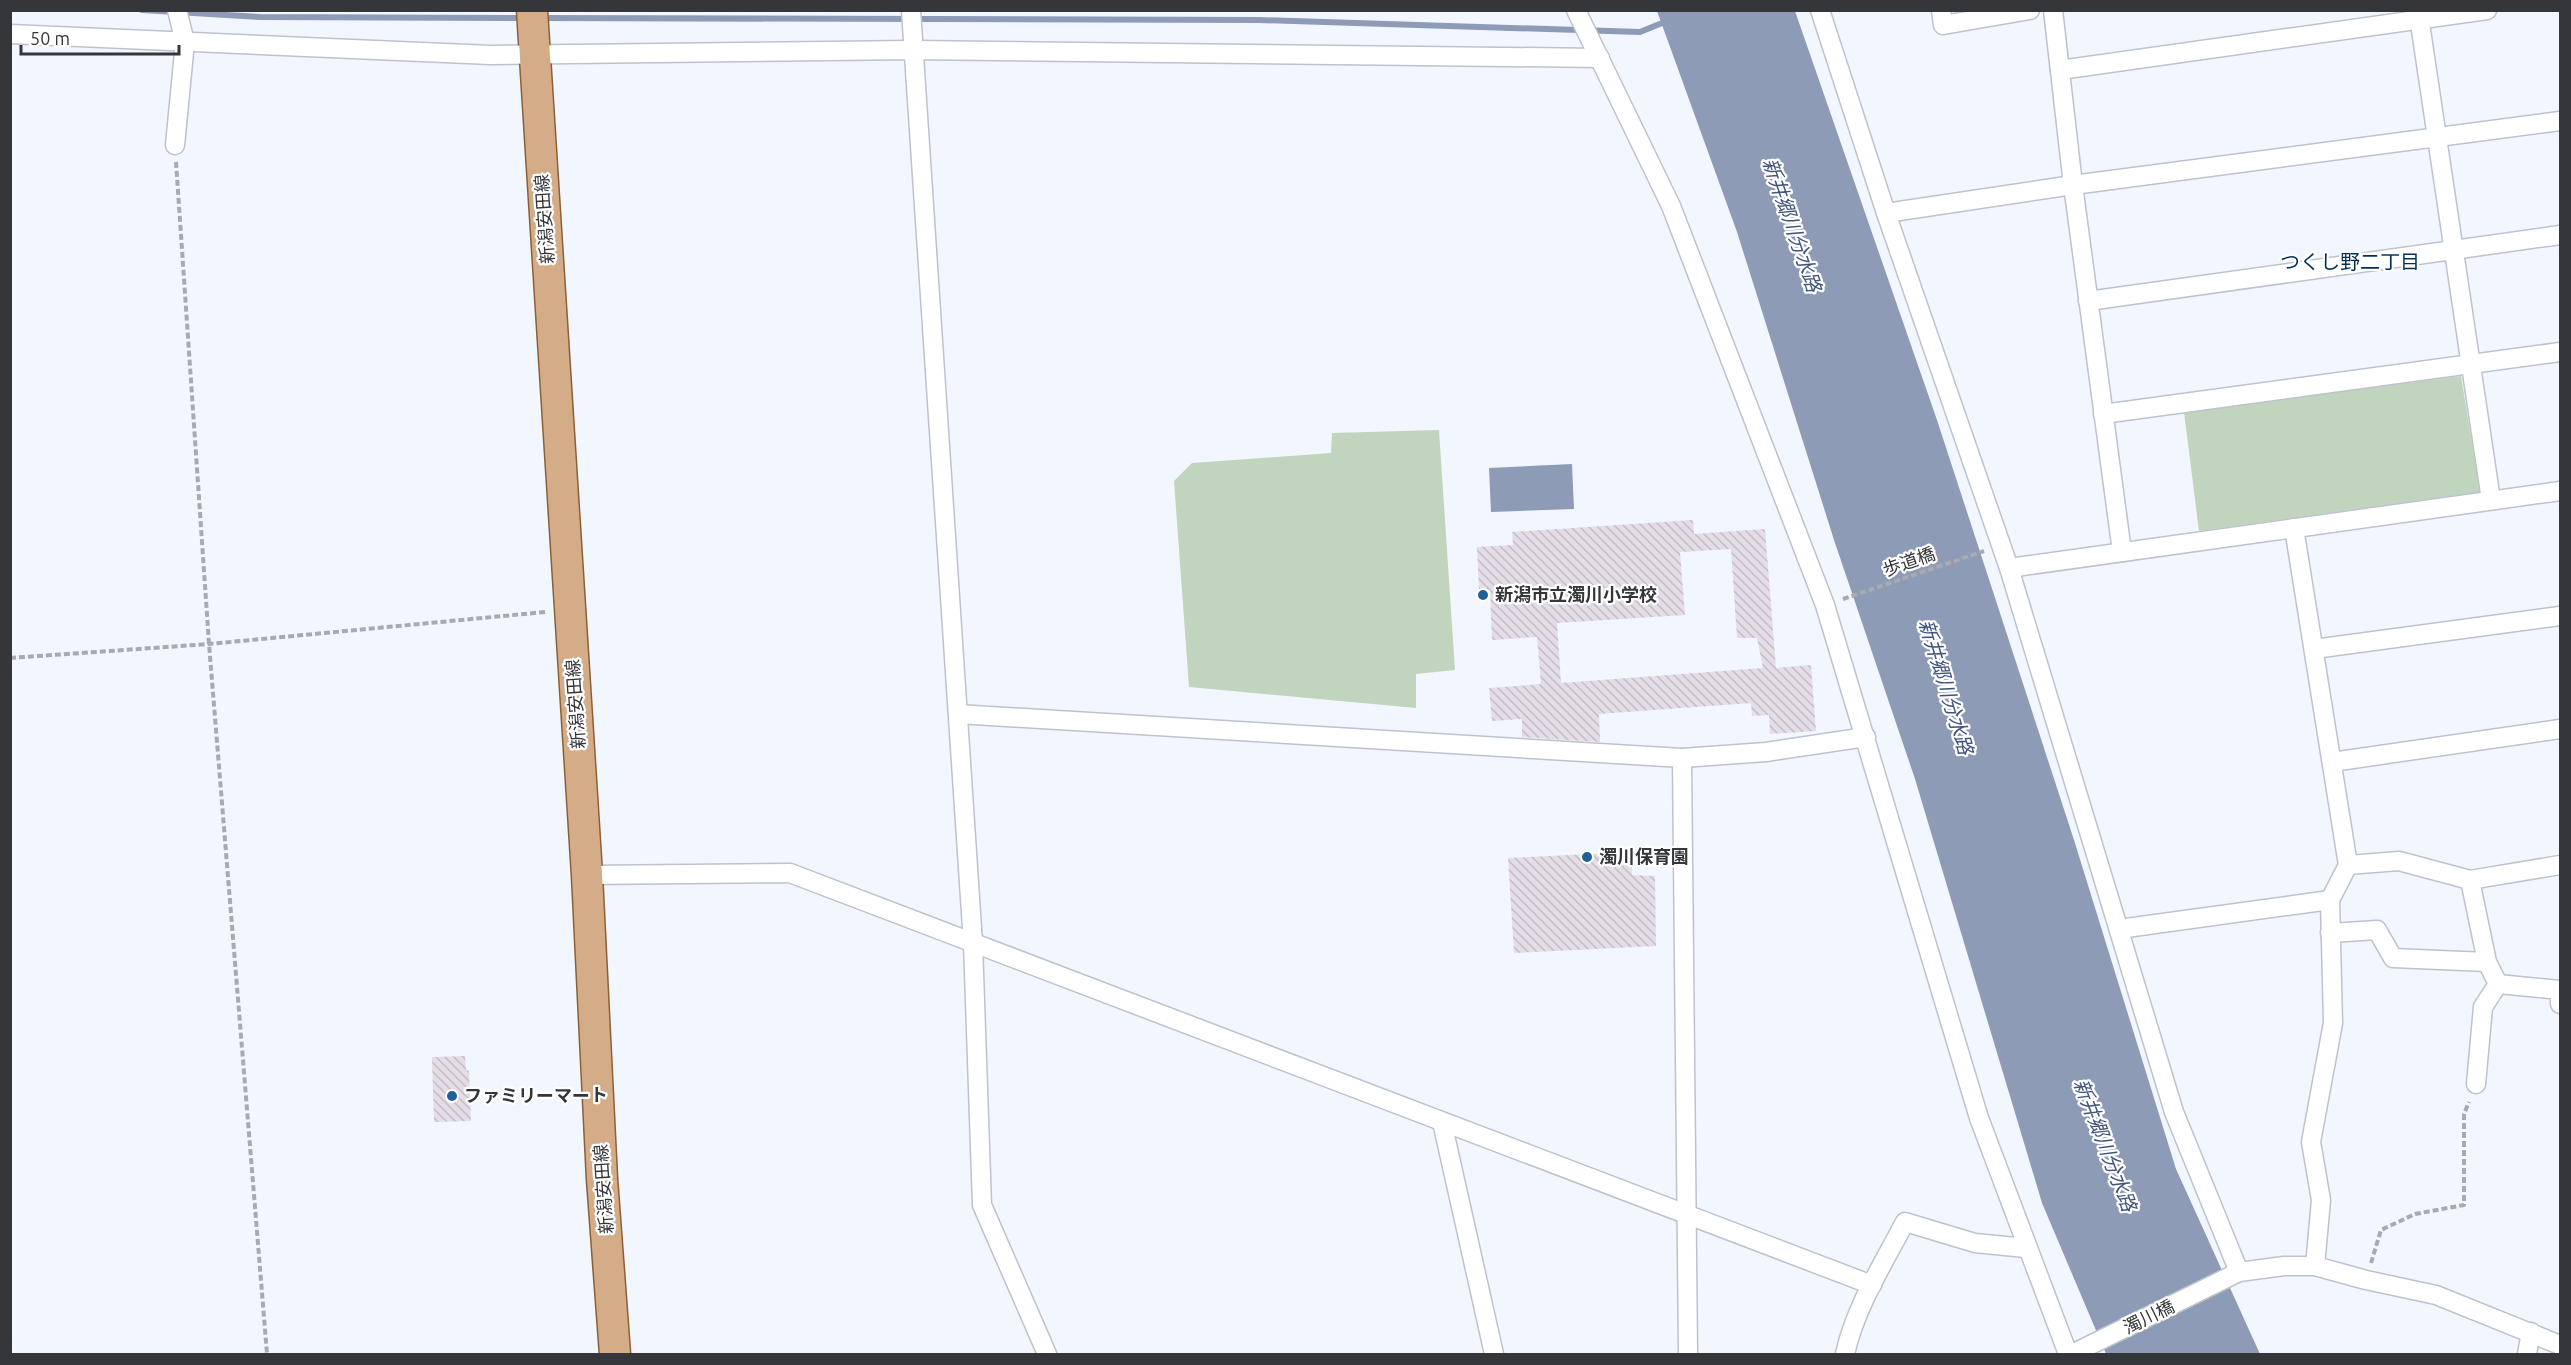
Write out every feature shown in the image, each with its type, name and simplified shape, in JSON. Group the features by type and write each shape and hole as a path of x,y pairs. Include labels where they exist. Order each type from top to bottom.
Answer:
{"main road":[{"name":"新潟安田線","path":"532,10 615,1354"}],"street":[{"path":"175,145 185,42 177,10"},
{"path":"911,10 973,943 982,1205 1047,1354"},
{"path":"1576,10 1676,217 1826,605 1979,1118 2026,1248 2070,1354"},
{"path":"1820,10 1886,213 2009,568 2174,1112 2232,1275"},
{"path":"1941,10 1943,25 2030,10"},
{"path":"2053,10 2073,185 2122,552"},
{"path":"2060,70 2418,15 2487,10"},
{"path":"2418,15 2491,500"},
{"path":"10,34 491,55 912,45 1600,58"},
{"path":"1886,213 2073,185 2560,121"},
{"path":"2088,301 2560,235"},
{"path":"2103,414 2560,352"},
{"path":"2009,568 2560,491"},
{"path":"2294,528 2348,865 2330,900 2332,1023 2311,1142 2321,1200 2315,1266"},
{"path":"2314,649 2560,616"},
{"path":"958,714 1682,758 1766,752 1866,737"},
{"path":"2332,762 2560,729"},
{"path":"1682,758 1688,1354"},
{"path":"2348,865 2399,861 2470,880 2560,865"},
{"path":"587,875 790,873 1872,1285"},
{"path":"2470,880 2487,962 2498,984"},
{"path":"2119,929 2330,900"},
{"path":"2330,933 2377,930 2393,958 2487,962"},
{"path":"2498,984 2560,990 2560,1004"},
{"path":"2476,1084 2483,1007 2498,984"},
{"path":"1442,1122 1494,1354"},
{"path":"1845,1354 1848,1339 1872,1285 1905,1222 1975,1243 2026,1248"},
{"name":"濁川橋","path":"2070,1354 2232,1275 2284,1266 2315,1266 2366,1281 2436,1295 2560,1345"},
{"path":"2527,1354 2531,1332"}],"path":[{"path":"175,145 209,644 267,1354"},
{"name":"歩道橋","path":"1853,596 1973,554"},
{"path":"10,658 209,644 570,610"},
{"path":"2366,1281 2381,1230 2415,1214 2464,1205 2464,1114 2476,1084"}],"green space":[{"path":"2461,376 2480,492 2199,531 2184,412"},
{"path":"1439,430 1455,670 1416,674 1416,708 1189,687 1174,481 1192,463 1331,453 1332,433"}],"water":[{"name":"新井郷川分水路","path":"1657,11 1795,11 1937,420 2074,840 2176,1169 2260,1354 2106,1354 2042,1203 1915,779 1834,540 1737,232"},
{"path":"1572,464 1574,509 1491,512 1489,468"}],"building":[{"path":"1693,520 1694,534 1765,529 1776,668 1811,665 1816,731 1770,734 1769,715 1752,716 1751,703 1599,714 1600,742 1522,737 1522,719 1492,721 1489,688 1541,684 1537,637 1492,640 1490,590 1479,591 1477,547 1513,545 1512,532","holes":["1731,549 1737,638 1757,638 1763,668 1561,683 1557,623 1685,615 1680,552"]},
{"path":"1632,852 1632,875 1655,876 1656,946 1514,953 1508,858"},
{"name":"ファミリーマート","path":"465,1056 466,1070 469,1071 471,1121 434,1122 432,1057"}],"waterway":[{"path":"142,10 260,17 523,18"},
{"path":"539,18 1259,20 1640,32 1667,21"}],"place":[{"name":"新潟市立濁川小学校","path":"1483,595"},
{"name":"濁川保育園","path":"1587,857"},
{"name":"ファミリーマート","path":"452,1096"}],"district":[{"name":"つくし野二丁目","path":"2350,262"}]}
